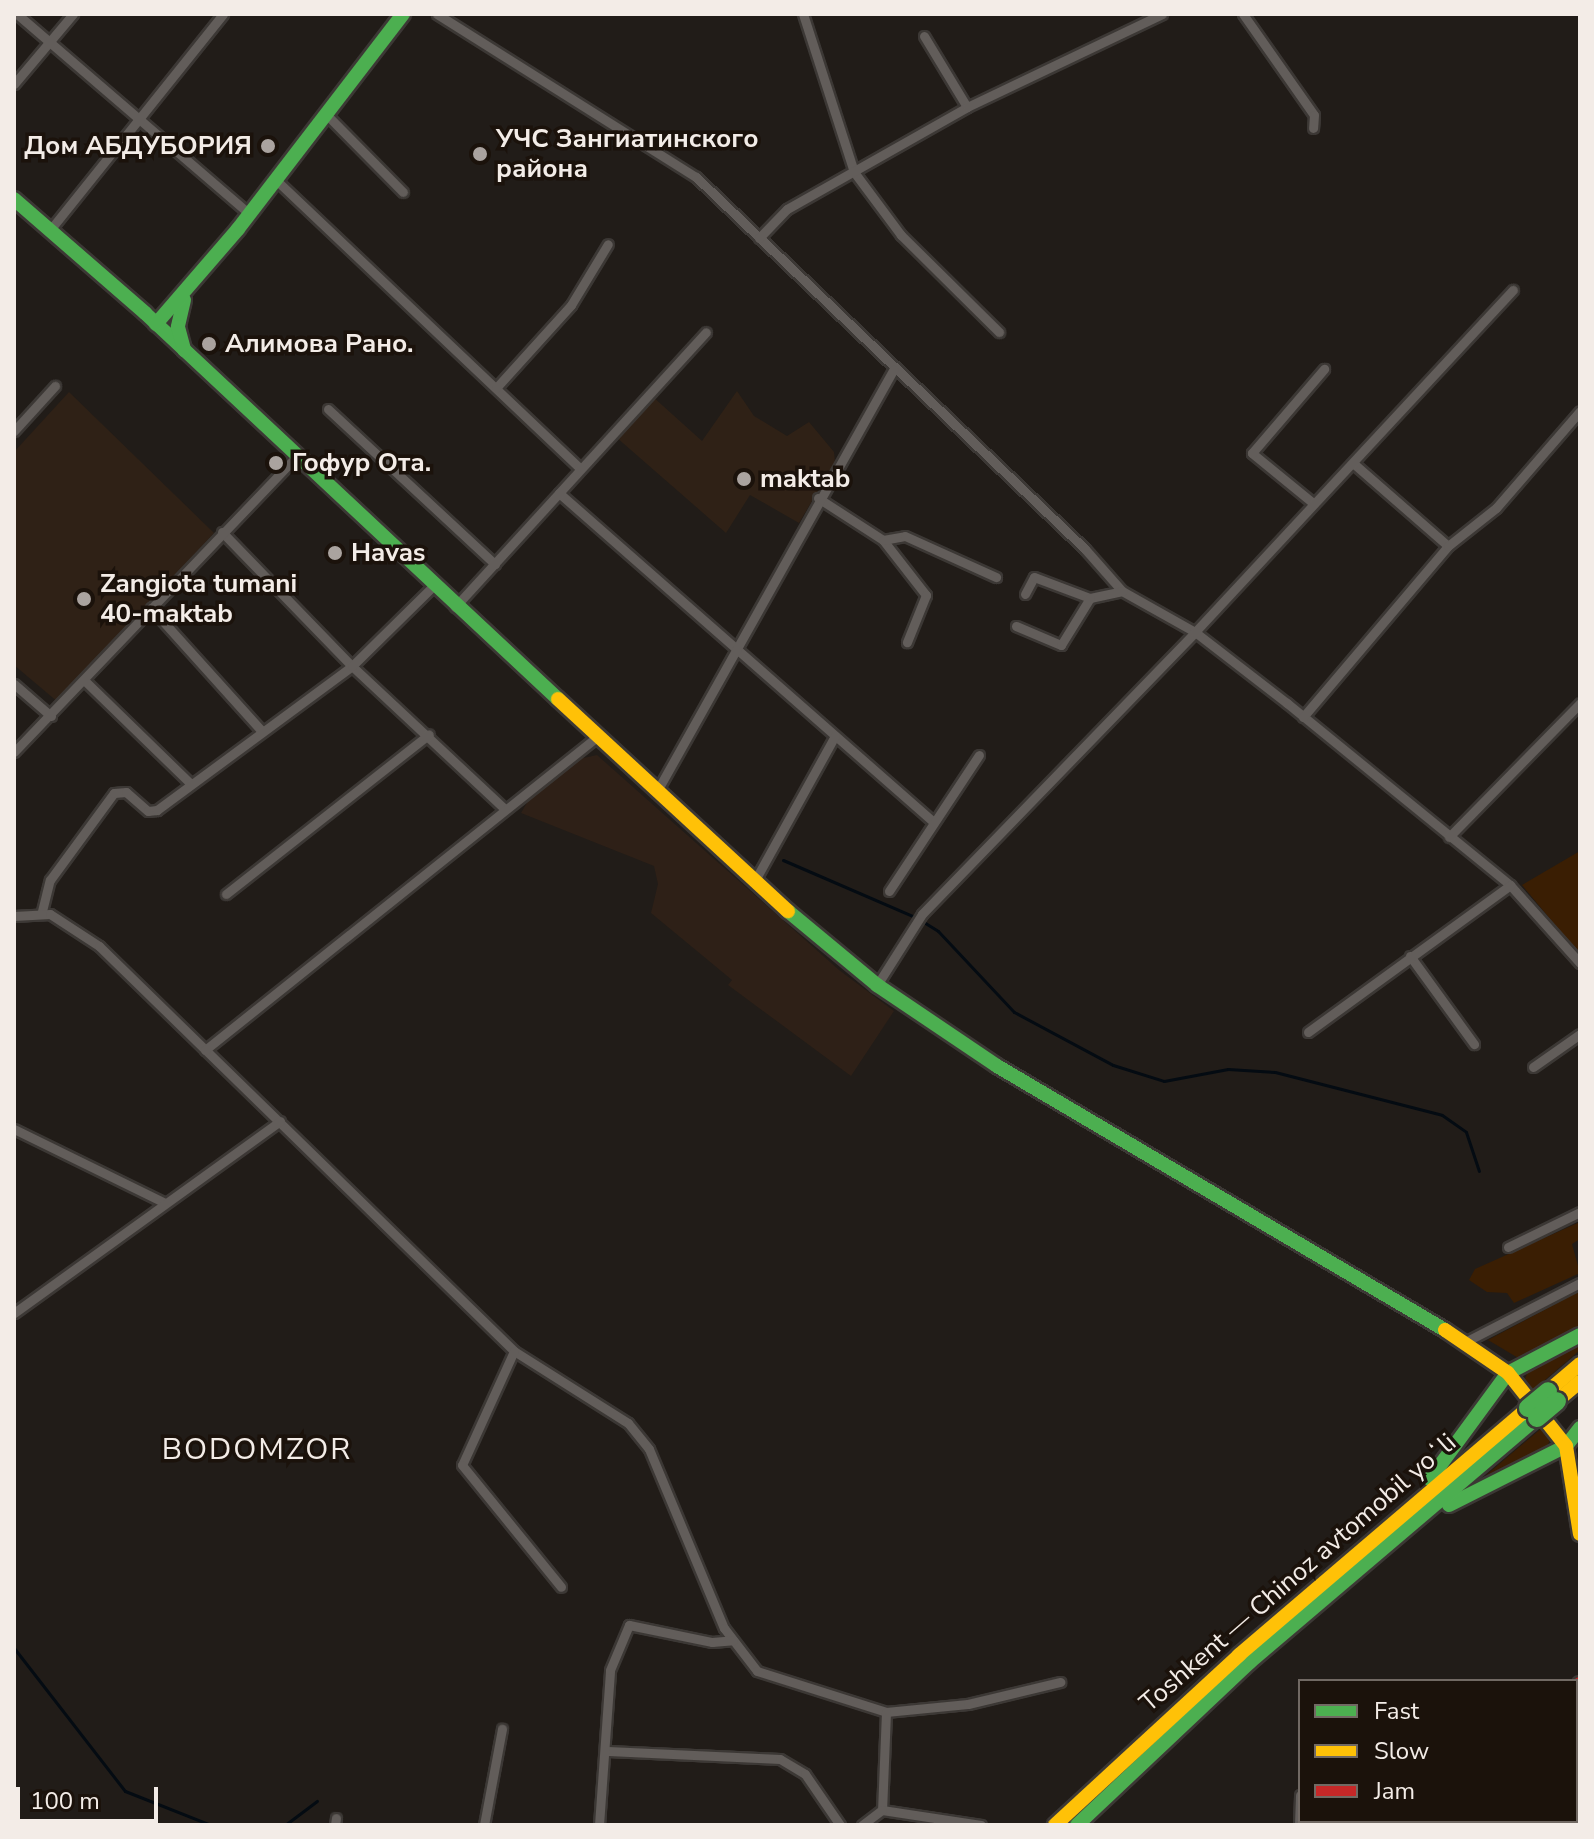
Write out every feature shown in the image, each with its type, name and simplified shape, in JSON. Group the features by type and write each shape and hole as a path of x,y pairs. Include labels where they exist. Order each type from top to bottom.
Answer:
{"main road":[{"path":"156,324 185,296 403,14"},
{"path":"14,199 156,324 295,458 754,882 877,985 997,1066 1465,1342 1508,1373 1573,1437 1580,1534"},
{"path":"156,324 232,225 248,213"},
{"path":"184,350 178,327 185,296"},
{"path":"1396,1528 1508,1373 1580,1335"},
{"name":"Toshkent — Chinoz avtomobil yoʻli","path":"1055,1825 1396,1528 1553,1396 1580,1364"},
{"name":"Toshkent — Chinoz avtomobil yoʻli","path":"1553,1396 1580,1382"},
{"path":"1396,1528 1573,1437"},
{"name":"Toshkent — Chinoz avtomobil yoʻli","path":"1077,1825 1396,1528"},
{"path":"1579,1825 1580,1684"}],"street":[{"path":"17,14 248,213"},
{"path":"14,84 73,14"},
{"path":"50,230 223,14"},
{"path":"437,14 696,177 893,370 1085,549 1122,591 1195,632 1510,885 1580,963"},
{"path":"803,14 854,172 901,235 999,332"},
{"path":"759,238 787,209 967,107 1162,14"},
{"path":"1243,14 1314,115 1313,128"},
{"path":"924,36 967,107"},
{"path":"327,115 403,192"},
{"path":"275,179 580,468"},
{"path":"496,388 571,305 608,244"},
{"path":"877,985 922,914 1195,632 1513,290"},
{"path":"455,607 706,332"},
{"path":"1313,503 1252,453 1324,369"},
{"path":"657,791 818,498 893,370"},
{"path":"14,431 55,386"},
{"path":"328,409 495,564"},
{"path":"1303,717 1448,546 1496,508 1580,411"},
{"path":"14,752 295,458"},
{"path":"1353,463 1448,546"},
{"path":"559,493 933,822"},
{"path":"818,498 883,540 926,595 907,642"},
{"path":"222,532 352,666 429,734 504,808"},
{"path":"883,540 905,536 996,577"},
{"path":"1025,594 1034,577 1090,598 1122,591"},
{"path":"42,911 50,880 114,793 126,792 153,812 352,666 433,586"},
{"path":"1016,626 1061,645 1090,598"},
{"path":"151,608 261,730"},
{"path":"84,680 191,784"},
{"path":"14,684 51,716"},
{"path":"1449,837 1580,703"},
{"path":"226,894 429,734"},
{"path":"205,1050 504,808 598,736"},
{"path":"754,882 835,736"},
{"path":"889,891 979,755"},
{"path":"1308,1032 1510,885"},
{"path":"14,916 42,911 99,946 514,1351 641,1436 733,1640 757,1671 886,1712 968,1704 1060,1682"},
{"path":"1410,956 1474,1044"},
{"path":"1533,1067 1580,1034"},
{"path":"14,1313 163,1202 280,1121"},
{"path":"14,1129 163,1202"},
{"path":"1508,1247 1580,1212"},
{"path":"1465,1342 1580,1283"},
{"path":"514,1351 462,1465 561,1587"},
{"path":"599,1825 608,1751 610,1670 629,1625 712,1642 733,1640"},
{"path":"882,1810 886,1712"},
{"path":"484,1825 502,1729"},
{"path":"608,1751 780,1759 805,1774 840,1825"},
{"path":"862,1825 882,1810 981,1825"}],"shaded area":[{"name":"maktab","path":"737,391 754,416 787,436 809,422 834,452 835,462 799,523 750,495 726,533 616,437 652,396 702,441"},
{"name":"Zangiota tumani 40-maktab","path":"69,392 214,533 59,703 14,665 14,452"},
{"path":"597,755 839,970 894,1011 851,1076 728,985 732,980 651,913 658,884 654,866 521,813 528,801 579,759"},
{"path":"1580,851 1580,955 1522,885"},
{"path":"1580,1222 1580,1239 1572,1244 1580,1273 1514,1303 1507,1293 1487,1292 1469,1280 1475,1269"},
{"path":"1580,1291 1580,1329 1520,1359 1488,1340"},
{"path":"1580,1339 1580,1350 1531,1392 1524,1381 1529,1369"},
{"path":"1543,1427 1552,1437 1546,1448 1485,1476"}],"waterway":[{"path":"783,860 915,917"},
{"path":"922,921 938,931 1014,1012 1113,1065 1164,1081 1228,1069 1275,1072 1442,1115 1466,1132 1479,1171"},
{"path":"14,1648 125,1791 211,1825"},
{"path":"285,1825 317,1801"}],"traffic: fast":[{"path":"156,324 238,229 403,14"},
{"path":"14,199 145,313 558,699"},
{"path":"184,300 178,327 184,350"},
{"path":"788,911 877,985 997,1066 1445,1330"},
{"path":"1430,1479 1508,1373 1580,1335"},
{"path":"1528,1408 1548,1391"},
{"path":"1537,1418 1557,1401"},
{"path":"1077,1825 1250,1662 1537,1418"},
{"path":"1449,1505 1566,1446 1580,1428"}],"traffic: slow":[{"path":"558,699 788,911"},
{"path":"1445,1330 1508,1373 1566,1446 1580,1534"},
{"path":"1548,1391 1580,1364"},
{"path":"1557,1401 1580,1382"},
{"path":"1055,1825 1239,1655 1528,1408"}],"traffic: jam":[{"path":"1579,1825 1580,1684"}],"place":[{"name":"Дом АБДУБОРИЯ","path":"268,146"},
{"name":"УЧС Зангиатинского района","path":"480,154"},
{"name":"Алимова Рано.","path":"209,344"},
{"name":"Гофур Ота.","path":"276,463"},
{"name":"maktab","path":"744,479"},
{"name":"Havas","path":"335,553"},
{"name":"Zangiota tumani 40-maktab","path":"84,599"}],"district":[{"name":"BODOMZOR","path":"257,1450"}]}
